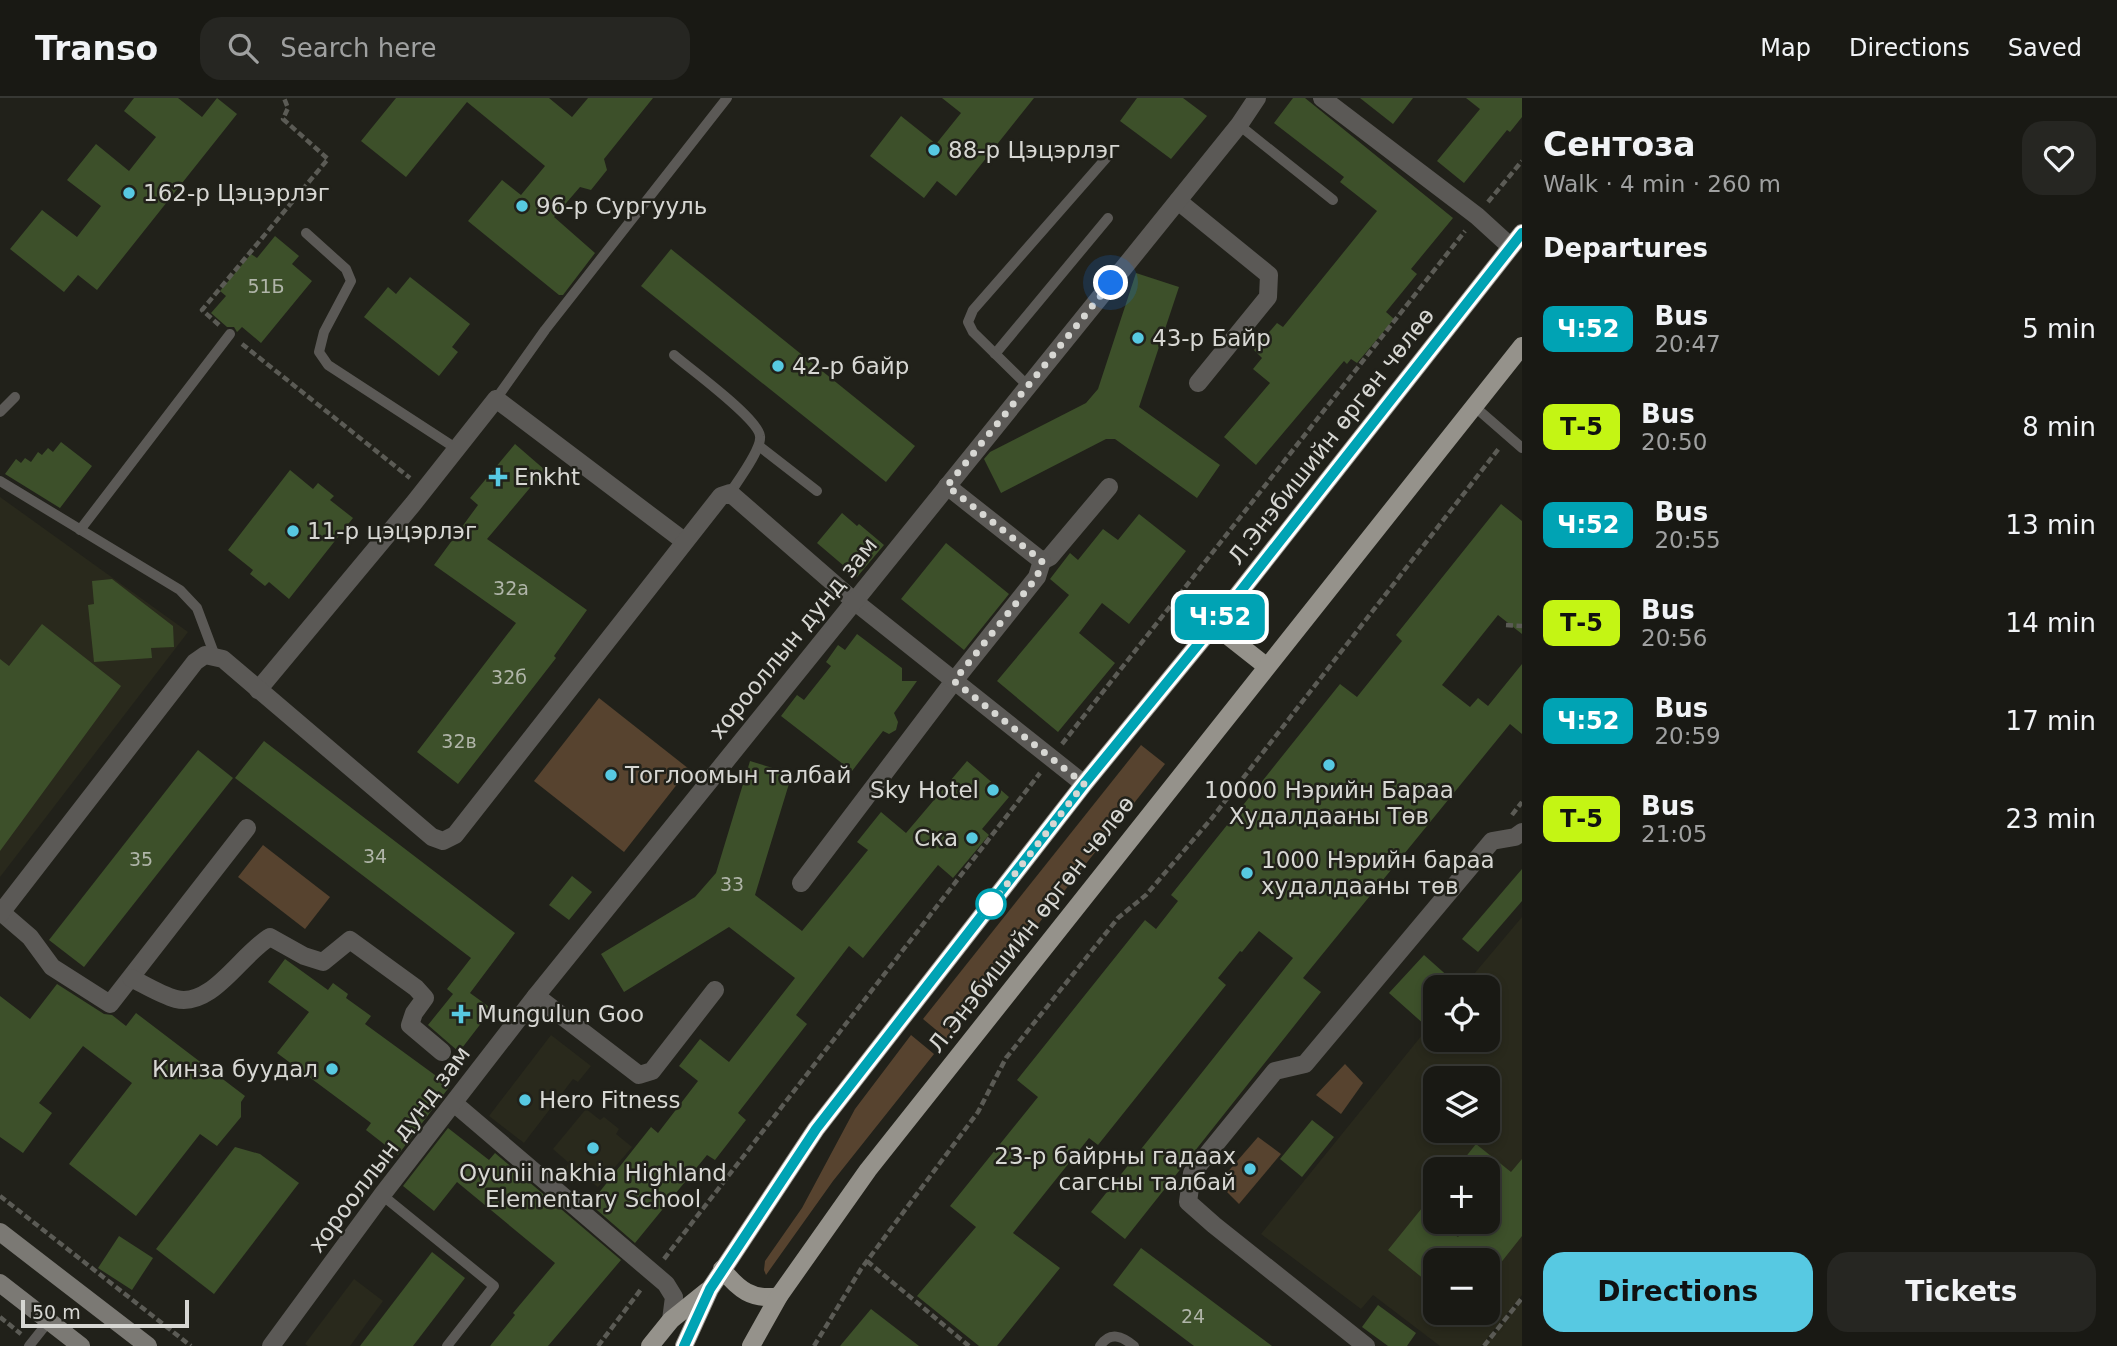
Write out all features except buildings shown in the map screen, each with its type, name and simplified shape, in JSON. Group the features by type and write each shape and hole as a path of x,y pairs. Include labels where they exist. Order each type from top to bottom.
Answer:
{"main road":[{"name":"Л.Энэбишийн өргөн чөлөө","path":"684,1346 722,1269 816,1129 1084,784 1214,625 1516,240"},
{"name":"Л.Энэбишийн өргөн чөлөө","path":"751,1346 779,1296 868,1170 1522,346"},
{"path":"1214,625 1266,666"},
{"path":"0,1232 148,1346"},
{"path":"722,1269 740,1289 749,1294 758,1297 779,1296"},
{"path":"0,1283 81,1346"},
{"path":"650,1346 671,1320 710,1289"}],"street":[{"name":"хорооллын дунд зам","path":"271,1346 382,1195 536,996 1178,201 1239,125 1257,98"},
{"path":"1322,98 1477,216 1516,240"},
{"path":"1178,201 1269,275 1268,297 1198,383"},
{"path":"258,690 496,399 684,541"},
{"path":"947,486 1042,561"},
{"path":"801,883 954,681 1037,577 1042,561 1050,557 1110,487"},
{"path":"247,828 110,1004 52,967 30,937 0,912 195,662 205,655 223,659 432,837 443,841 455,835 684,541 721,496 730,493 854,601 1084,784"},
{"path":"1367,1346 1214,1226 1188,1202 1192,1173 1275,1071 1305,1064 1492,841 1520,837"},
{"path":"131,978 176,999 195,1000 214,988 257,944 270,937 304,956 323,962 349,940 416,988 425,998 414,1013 410,1025 442,1052"},
{"path":"536,996 639,1075 652,1071 715,990"},
{"path":"455,1104 666,1284 674,1297 671,1320"}],"lane":[{"path":"496,399 545,330 727,98"},
{"path":"1239,125 1333,200"},
{"path":"1028,386 973,332 968,322 973,310 1108,156"},
{"path":"995,354 1108,218"},
{"path":"306,233 346,270 351,281 324,332 319,352 328,365 457,449"},
{"path":"80,530 230,334"},
{"path":"674,355 755,424 760,436 759,446 730,493"},
{"path":"0,412 15,397"},
{"path":"1475,407 1522,448"},
{"path":"759,446 817,491"},
{"path":"0,481 180,590 197,608 215,656"},
{"path":"382,1195 494,1286 447,1346"},
{"path":"29,1346 49,1321"},
{"path":"1100,1346 1106,1338 1114,1335 1134,1346"}],"path":[{"path":"284,98 288,108 283,119 328,159 202,310 424,490"},
{"path":"1495,194 1522,161"},
{"path":"814,1346 867,1261 978,1112 1006,1058 1118,918 1146,895 1212,818 1508,436"},
{"path":"1506,625 1522,626"},
{"path":"0,1196 191,1346"},
{"path":"867,1261 969,1346"},
{"path":"1484,1346 1522,1298"}],"shaded area":[{"path":"0,497 188,632 0,877"},
{"name":"Тоглоомын талбай","path":"599,698 689,769 624,852 534,781"},
{"path":"1141,745 1165,764 947,1039 923,1019"},
{"path":"263,845 330,897 305,929 238,877"},
{"path":"1522,917 1522,1295 1500,1322 1500,1248 1423,1248 1423,1325 1498,1325 1481,1346 1440,1346 1373,1295 1361,1309 1261,1234 1423,1034 1423,1052 1500,1052 1500,975 1473,975"},
{"path":"551,1035 591,1066 578,1082 573,1079 524,1143 489,1116"},
{"path":"911,1035 934,1054 833,1181 766,1275 765,1261 802,1208 855,1109"},
{"path":"1345,1064 1363,1083 1341,1114 1316,1095"},
{"name":"Oyunii nakhia Highland Elementary School","path":"586,1109 600,1120 604,1117 619,1129 616,1134 632,1147 598,1187 582,1175 578,1179 565,1169 569,1163 553,1149"},
{"name":"23-р байрны гадаах сагсны талбай","path":"1258,1137 1281,1154 1239,1204 1218,1183"},
{"path":"354,1279 383,1301 350,1346 305,1344"},
{"path":"1522,1300 1522,1346 1484,1346"}],"bus line":[{"name":"Ч:52","path":"684,1346 722,1269 816,1129 1084,784 1214,625 1522,233"}],"place":[{"name":"88-р Цэцэрлэг","path":"934,150"},
{"name":"162-р Цэцэрлэг","path":"129,193"},
{"name":"96-р Сургууль","path":"522,206"},
{"name":"43-р Байр","path":"1138,338"},
{"name":"42-p байр","path":"778,366"},
{"name":"Enkht","path":"498,477"},
{"name":"11-р цэцэрлэг","path":"293,531"},
{"name":"10000 Нэрийн Бараа Худалдааны Төв","path":"1329,765"},
{"name":"Тоглоомын талбай","path":"611,775"},
{"name":"Sky Hotel","path":"993,790"},
{"name":"Ска","path":"972,838"},
{"name":"1000 Нэрийн бараа худалдааны төв","path":"1247,873"},
{"name":"Mungulun Goo","path":"461,1014"},
{"name":"Кинза буудал","path":"332,1069"},
{"name":"Hero Fitness","path":"525,1100"},
{"name":"Oyunii nakhia Highland Elementary School","path":"593,1148"},
{"name":"23-р байрны гадаах сагсны талбай","path":"1250,1169"}],"route":[{"path":"991,904 984,914 1084,784 954,681 1037,577 1042,561 947,486 1111,283"}]}
